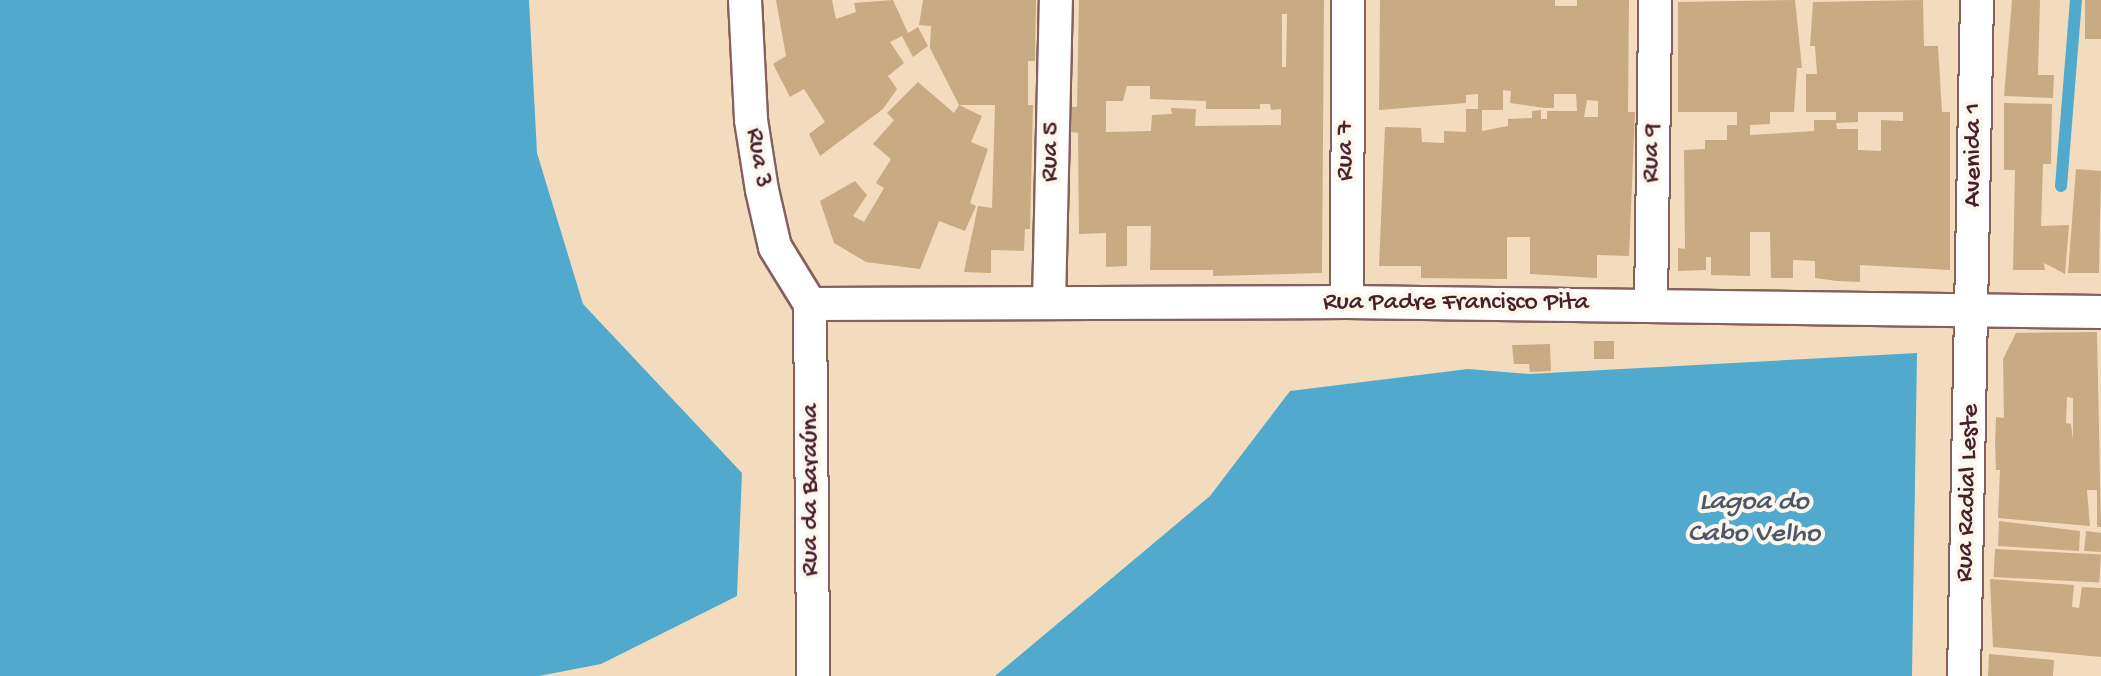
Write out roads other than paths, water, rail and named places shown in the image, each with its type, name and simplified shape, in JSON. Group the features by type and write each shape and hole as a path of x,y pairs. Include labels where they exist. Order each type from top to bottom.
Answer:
{"street":[{"name":"Rua 3","path":"745,0 751,120 762,190 775,247 810,304"},
{"name":"Rua 5","path":"1049,303 1056,0"},
{"name":"Rua 7","path":"1347,302 1348,0"},
{"name":"Rua 9","path":"1651,305 1655,0"},
{"name":"Avenida 1","path":"1974,310 1977,0"},
{"name":"Rua Padre Francisco Pita","path":"810,304 1347,302 2101,312"},
{"name":"Rua da Baraúna","path":"810,304 813,676"},
{"name":"Rua Radial Leste","path":"1964,676 1974,310"}],"water":[{"path":"0,0 529,0 537,153 583,304 742,473 737,596 601,664 539,676 0,676"},
{"name":"Lagoa do Cabo Velho","path":"1917,353 1912,676 995,676 1210,496 1290,391 1468,369 1529,374"}],"waterway":[{"path":"2061,186 2076,0"}]}
